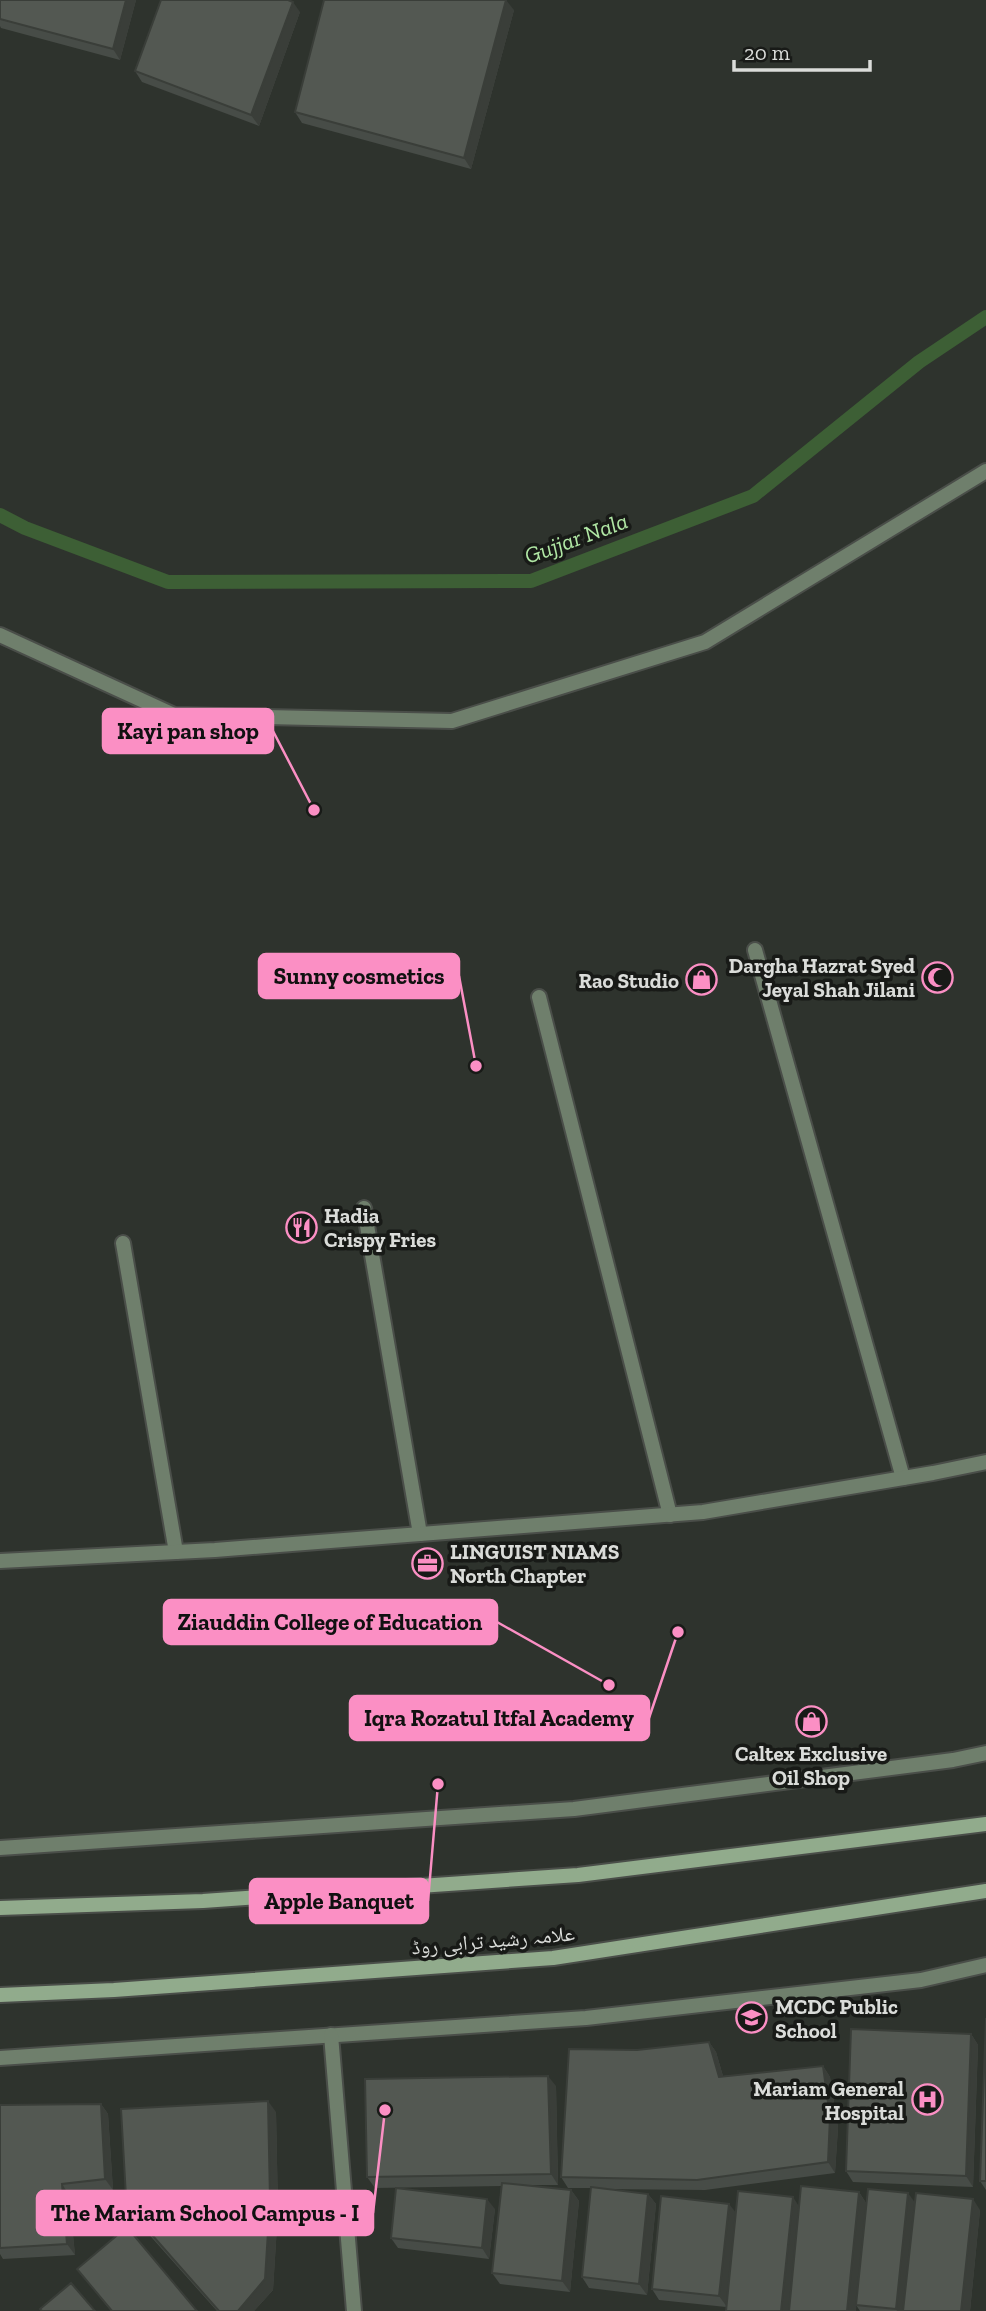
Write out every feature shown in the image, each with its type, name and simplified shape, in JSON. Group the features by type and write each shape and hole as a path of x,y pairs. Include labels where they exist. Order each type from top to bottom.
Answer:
{"main road":[{"path":"0,1908 203,1901 578,1875 986,1824"},
{"name":"علامہ رشید ترابی روڈ","path":"0,1995 114,1990 553,1958 986,1891"}],"street":[{"path":"0,635 174,715 452,721 705,642 986,471"},
{"path":"755,950 904,1478"},
{"path":"539,998 670,1514"},
{"path":"364,1208 420,1534"},
{"path":"123,1242 176,1552"},
{"path":"0,1561 176,1552 703,1512 986,1462"},
{"path":"0,1849 574,1809 953,1760 986,1753"},
{"path":"0,2058 586,2018 920,1980 986,1965"},
{"path":"331,2035 354,2311"}],"building":[{"path":"0,0 126,0 113,49 0,19"},
{"path":"161,0 293,2 251,115 135,71"},
{"path":"324,0 506,0 464,158 295,112"},
{"path":"986,2018 986,2181 980,2181"},
{"path":"851,2029 971,2034 966,2176 846,2171"},
{"path":"709,2042 719,2077 823,2066 830,2117 828,2162 697,2180 561,2177 569,2049 637,2050"},
{"path":"548,2076 551,2174 367,2177 365,2079"},
{"path":"268,2101 270,2199 126,2197 121,2109"},
{"path":"101,2104 105,2179 62,2184 67,2244 0,2248 0,2105"},
{"path":"502,2183 571,2190 562,2281 492,2273"},
{"path":"801,2186 859,2192 847,2311 789,2311"},
{"path":"591,2187 648,2194 639,2284 582,2277"},
{"path":"396,2188 487,2199 482,2248 391,2238"},
{"path":"868,2189 908,2193 896,2309 856,2305"},
{"path":"738,2191 793,2197 781,2311 726,2311"},
{"path":"916,2193 973,2199 961,2311 903,2311"},
{"path":"661,2196 729,2204 719,2296 652,2289"},
{"path":"138,2208 269,2216 265,2279 238,2311 219,2311 138,2219"},
{"path":"127,2227 197,2311 112,2311 77,2269"},
{"path":"71,2283 95,2311 40,2309"}],"waterway":[{"name":"Gujjar Nala","path":"0,515 25,528 168,582 531,581 753,496 919,362 986,317"}],"place":[{"name":"Kayi pan shop","path":"314,810"},
{"name":"Dargha Hazrat Syed Jeyal Shah Jilani","path":"938,977"},
{"name":"Rao Studio","path":"702,980"},
{"name":"Sunny cosmetics","path":"476,1066"},
{"name":"Hadia Crispy Fries","path":"301,1227"},
{"name":"LINGUIST NIAMS North Chapter","path":"427,1563"},
{"name":"Iqra Rozatul Itfal Academy","path":"678,1632"},
{"name":"Ziauddin College of Education","path":"609,1685"},
{"name":"Caltex Exclusive Oil Shop","path":"811,1721"},
{"name":"Apple Banquet","path":"438,1784"},
{"name":"MCDC Public School","path":"752,2018"},
{"name":"Mariam General Hospital","path":"927,2100"},
{"name":"The Mariam School Campus - I","path":"385,2110"}]}
